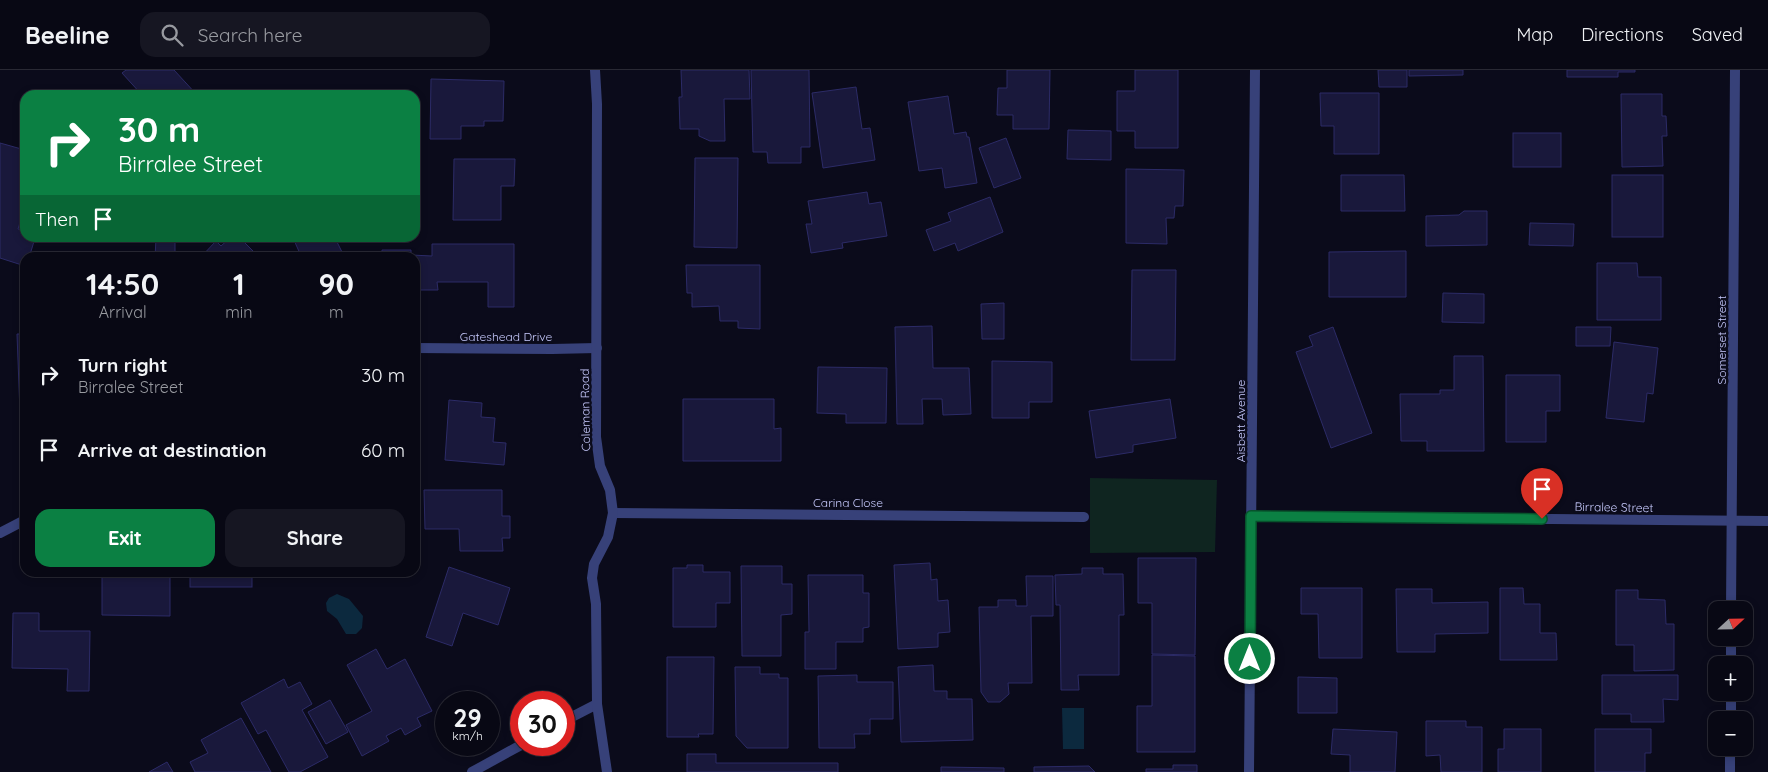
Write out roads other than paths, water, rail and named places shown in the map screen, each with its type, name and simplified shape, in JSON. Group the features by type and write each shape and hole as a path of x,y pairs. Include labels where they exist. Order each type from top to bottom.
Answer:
{"street":[{"name":"Coleman Road","path":"595,70 597,104 597,452 600,466 610,490 613,513 608,537 594,564 592,578 596,604 597,704 607,772"},
{"name":"Aisbett Avenue","path":"1249,772 1255,70"},
{"name":"Somerset Street","path":"1731,601 1735,70"},
{"name":"Gateshead Drive","path":"420,348 597,348"},
{"name":"Carina Close","path":"613,513 1084,517"},
{"name":"Birralee Street","path":"1251,516 1768,521"},
{"path":"0,533 20,523"},
{"path":"575,715 597,704"},
{"path":"472,772 510,751"},
{"path":"1730,756 1730,772"}],"water":[{"path":"337,594 349,599 363,616 362,628 356,634 346,634 337,619 327,611 326,603 329,598"},
{"path":"1062,708 1084,708 1084,749 1063,749"}]}
